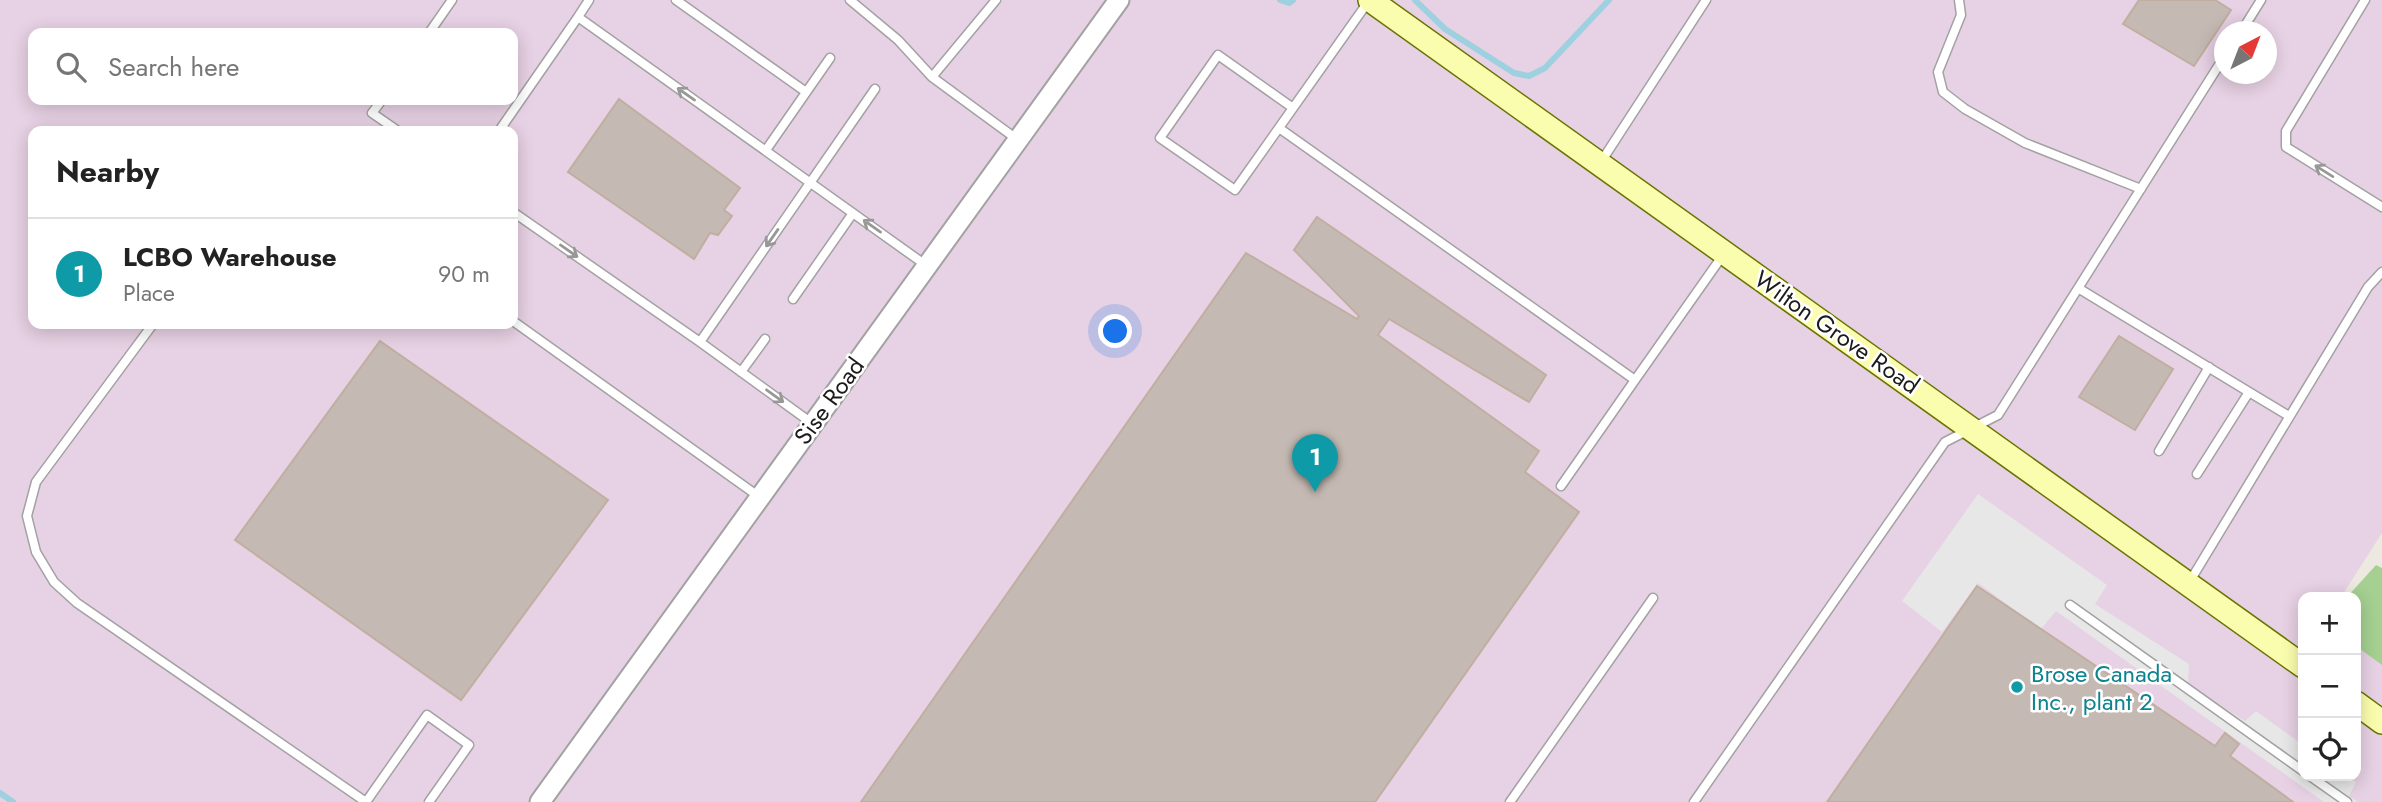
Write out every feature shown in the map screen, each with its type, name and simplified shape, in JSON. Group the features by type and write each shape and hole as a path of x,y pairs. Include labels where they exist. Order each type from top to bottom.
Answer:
{"main road":[{"name":"Wilton Grove Road","path":"1370,0 2298,662"},
{"path":"2361,707 2382,722"}],"street":[{"name":"Sise Road","path":"540,802 1119,0"}],"lane":[{"path":"432,28 452,0"},
{"path":"518,104 589,0"},
{"path":"676,0 806,92"},
{"path":"850,0 898,40 932,76 1018,140"},
{"path":"932,76 996,0"},
{"path":"1293,108 1218,55 1160,138 1235,190 1370,0"},
{"path":"1599,164 1706,0"},
{"path":"1959,0 1961,15 1938,72 1943,93 1965,109 2025,143 2141,188"},
{"path":"2248,21 2261,0"},
{"path":"2365,0 2286,131 2286,147 2382,207"},
{"path":"578,17 927,265"},
{"path":"766,150 830,58"},
{"path":"1694,802 1945,442 1998,415 2214,73"},
{"path":"700,342 875,89"},
{"path":"378,105 372,113 390,126"},
{"path":"502,126 517,105"},
{"path":"1279,128 1635,380"},
{"path":"793,299 853,213"},
{"path":"518,215 813,424"},
{"path":"1561,486 1725,253"},
{"path":"2188,583 2368,287 2382,272"},
{"path":"2078,288 2289,416"},
{"path":"518,325 760,498"},
{"path":"149,329 36,482 27,516 36,552 54,582 77,603 366,802 428,715 469,745 429,802"},
{"path":"741,372 765,339"},
{"path":"2159,451 2209,367"},
{"path":"2197,474 2249,392"},
{"path":"1510,802 1653,598"},
{"path":"2070,605 2298,767"},
{"path":"2317,781 2347,802"}],"shaded area":[{"path":"0,0 2382,0 2382,533 2344,592 2298,592 2298,781 2361,781 2361,648 2382,663 2382,802 0,802"},
{"path":"1978,494 2107,585 2095,604 2189,664 2188,685 2245,721 2256,711 2298,741 2298,781 2354,781 2349,796 2358,802 2324,802 2056,611 2041,629 1978,583 1942,632 1902,601"}],"green space":[{"path":"2376,565 2382,568 2382,665 2361,650 2361,592 2352,592"}],"building":[{"path":"2139,0 2215,0 2231,10 2224,21 2214,21 2214,36 2194,66 2123,24"},
{"path":"619,99 740,188 724,210 732,216 718,235 710,233 694,259 568,172"},
{"path":"1317,217 1546,375 1529,402 1389,319 1378,335 1539,451 1525,472 1579,512 1375,802 861,802 1246,253 1357,319 1359,316 1294,250"},
{"path":"2119,336 2173,369 2135,430 2079,397"},
{"path":"380,341 608,500 461,700 235,540"},
{"name":"Brose Canada Inc., plant 2","path":"1977,586 2215,746 2225,733 2239,744 2230,756 2293,802 1827,802"}],"waterway":[{"path":"1280,0 1289,3 1293,0"},
{"path":"1415,0 1445,29 1514,73 1529,76 1545,68 1609,0"},
{"path":"0,793 13,802"}],"place":[{"name":"LCBO Warehouse","path":"1315,492"},
{"name":"Brose Canada Inc., plant 2","path":"2017,687"}]}
